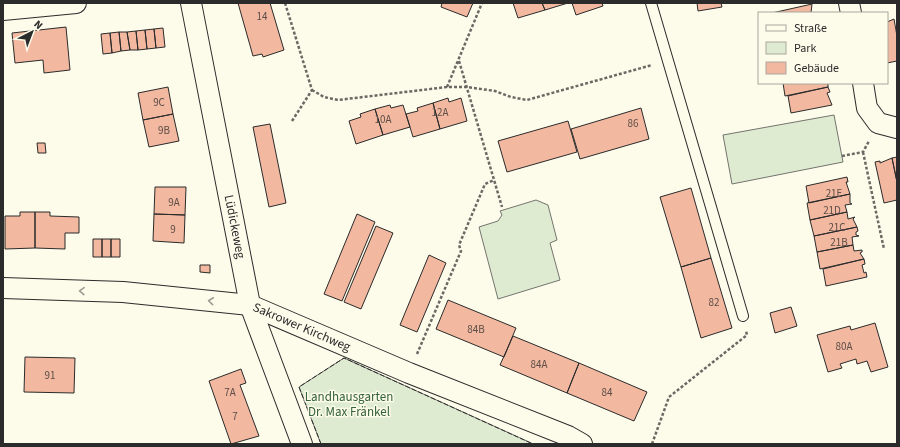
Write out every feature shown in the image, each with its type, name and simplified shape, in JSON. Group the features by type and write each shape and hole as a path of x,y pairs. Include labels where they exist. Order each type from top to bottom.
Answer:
{"street":[{"path":"3,10 76,3"},
{"name":"Lüdickeweg","path":"191,3 250,305 302,444"},
{"path":"863,84 867,108 888,126"},
{"name":"Sakrower Kirchweg","path":"3,288 123,292 250,305 409,373 568,436 582,444"}],"lane":[{"path":"651,3 743,316"}],"path":[{"path":"285,3 312,90 324,97 338,100 447,87 467,87 495,91 511,97 527,100 668,61"},
{"path":"447,87 482,3"},
{"path":"459,61 502,207"},
{"path":"292,121 312,90"},
{"path":"842,156 863,152 888,126"},
{"path":"863,152 884,249"},
{"path":"409,373 461,251 459,245 485,184 494,180"},
{"path":"652,444 669,397 747,335 743,316"}],"green space":[{"path":"834,115 843,162 732,184 723,135"},
{"path":"536,200 548,205 557,240 550,243 560,280 498,299 479,227 498,221 502,215 500,211"},
{"name":"Landhausgarten Dr. Max Fränkel","path":"344,358 533,444 321,444 299,387"}],"building":[{"path":"238,3 270,3 284,50 263,57 262,54 253,56"},
{"path":"442,3 473,3 467,17 441,7"},
{"path":"513,3 542,3 545,10 518,18"},
{"path":"542,3 568,3 545,10"},
{"path":"572,3 602,3 603,6 576,15"},
{"path":"697,3 721,3 722,7 698,11"},
{"path":"812,4 811,12 776,12"},
{"path":"894,19 897,36 897,61 888,63 888,22"},
{"path":"66,27 70,70 44,73 43,60 15,63 12,33"},
{"path":"163,28 165,47 156,48 154,29"},
{"path":"154,29 156,48 147,49 145,30"},
{"path":"145,30 147,49 138,50 136,31"},
{"path":"136,31 138,50 130,50 127,32"},
{"path":"119,32 127,32 130,50 121,51"},
{"path":"119,32 121,51 112,53 110,33"},
{"path":"110,33 112,53 103,54 101,34"},
{"path":"783,84 828,84 828,87 785,96"},
{"path":"168,87 173,114 143,120 138,93"},
{"path":"828,87 830,92 827,93 832,105 791,113 788,96"},
{"path":"448,98 449,102 461,98 467,121 440,129 433,103"},
{"path":"433,103 440,129 413,137 406,114 418,111 417,108"},
{"path":"390,105 391,108 403,105 410,127 383,135 375,109"},
{"path":"641,108 649,139 580,159 571,129"},
{"path":"375,109 383,135 356,144 349,121 361,117 360,114"},
{"path":"173,114 179,141 149,147 143,120"},
{"path":"568,121 577,152 507,172 498,141"},
{"path":"270,124 286,203 269,207 253,127"},
{"path":"37,143 45,143 46,153 38,153"},
{"path":"897,157 897,182 892,158"},
{"path":"892,158 897,182 897,200 884,203 875,162 880,161 880,163"},
{"path":"847,177 848,182 846,182 850,194 809,203 806,186"},
{"path":"155,187 186,187 185,215 154,214"},
{"path":"691,188 711,258 681,267 660,197"},
{"path":"850,194 850,203 852,204 845,205 847,212 810,220 807,203"},
{"path":"20,212 35,212 35,248 5,249 5,216 20,216"},
{"path":"35,212 50,212 50,216 79,217 79,233 65,233 65,249 35,248"},
{"path":"847,212 848,219 855,217 853,219 857,227 814,236 810,220"},
{"path":"154,214 185,215 184,243 153,241"},
{"path":"357,214 375,222 342,301 324,294"},
{"path":"376,226 393,233 361,309 344,302"},
{"path":"857,227 858,231 856,232 856,235 859,236 852,237 853,245 817,252 814,236"},
{"path":"93,239 102,239 102,257 93,257"},
{"path":"102,239 111,239 111,257 102,257"},
{"path":"111,239 120,239 120,257 111,257"},
{"path":"853,245 854,251 862,250 860,253 864,259 820,269 817,252"},
{"path":"429,255 446,263 417,332 400,325"},
{"path":"711,258 732,328 701,338 681,267"},
{"path":"864,259 865,264 862,265 864,273 866,272 867,277 826,286 823,269"},
{"path":"200,265 210,265 210,273 200,272"},
{"path":"448,300 516,328 504,357 436,329"},
{"path":"791,307 797,326 775,333 770,313"},
{"path":"875,323 888,367 871,372 867,361 857,364 856,359 840,364 842,368 828,372 817,335 850,326 851,330"},
{"path":"513,336 579,363 567,393 500,365"},
{"path":"25,357 75,358 74,393 24,392"},
{"path":"579,363 647,392 634,421 567,393"},
{"path":"241,369 246,383 240,385 259,436 231,444 209,381"}],"fence":[{"path":"321,444 299,387 344,358 533,444"}]}
